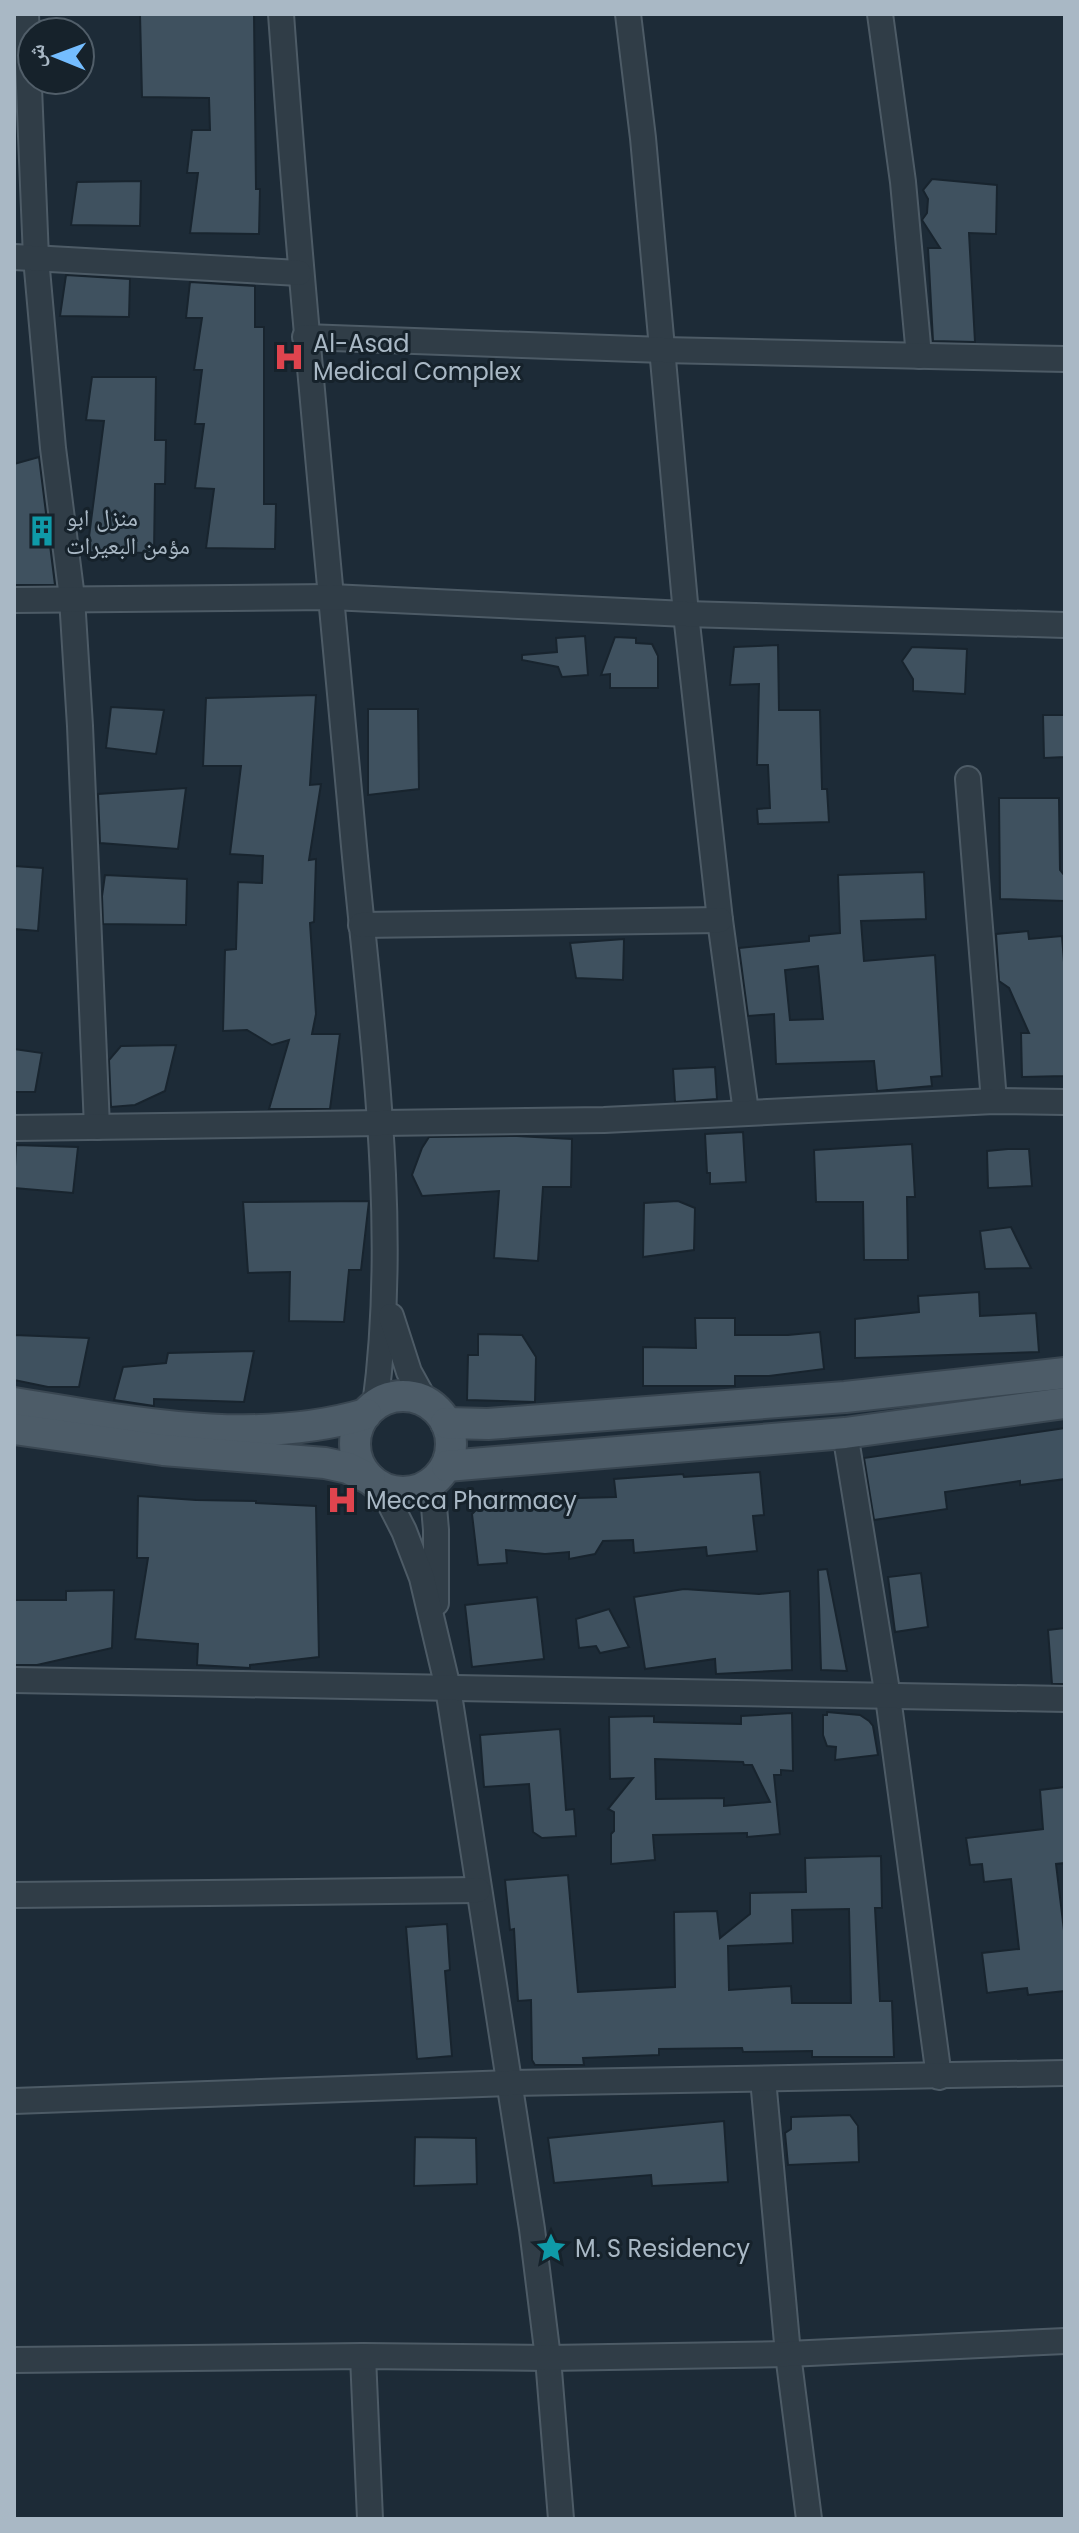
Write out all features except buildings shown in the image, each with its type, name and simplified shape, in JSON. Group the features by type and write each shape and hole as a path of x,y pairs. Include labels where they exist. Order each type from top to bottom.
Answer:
{"main road":[{"path":"446,1423 488,1424 845,1397 1065,1373"},
{"path":"14,1403 140,1423 201,1429 322,1425 371,1410 399,1396 425,1401 437,1410 446,1423 451,1437 451,1451 439,1474"},
{"path":"14,1429 175,1451 325,1463 348,1468 399,1493 416,1491 439,1474 492,1461 845,1433 1065,1403"},
{"path":"371,1410 359,1426 356,1440 361,1467 376,1483"},
{"path":"488,1424 482,1430 480,1448 484,1456 492,1461"},
{"path":"322,1425 327,1444 325,1463"}],"street":[{"path":"26,14 25,257 72,598 97,1127"},
{"path":"281,14 299,273 379,1125 385,1278 382,1342 371,1410"},
{"path":"628,14 663,350 671,476 720,920 746,1112"},
{"path":"880,14 903,182 919,356"},
{"path":"25,257 299,273"},
{"path":"305,337 663,350 1065,359"},
{"path":"14,600 331,597 686,614 1065,625"},
{"path":"968,779 994,1101"},
{"path":"361,925 720,920"},
{"path":"14,1128 604,1120 994,1101 1065,1102"},
{"path":"385,1278 397,1342 425,1401"},
{"path":"845,1433 888,1697 939,2077"},
{"path":"434,1625 439,1474"},
{"path":"376,1483 404,1531 422,1578 448,1688 511,2083 548,2358 561,2519"},
{"path":"14,1680 1065,1699"},
{"path":"14,1895 478,1890"},
{"path":"14,2101 511,2083 1065,2073"},
{"path":"763,2079 788,2354 809,2519"},
{"path":"14,2360 788,2354 1065,2341"},
{"path":"363,2356 370,2519"}],"place":[{"name":"Al-Asad Medical Complex","path":"289,357"},
{"name":"منزل ابو مؤمن البعيرات","path":"42,531"},
{"name":"Mecca Pharmacy","path":"342,1500"},
{"name":"M. S Residency","path":"551,2248"}]}
